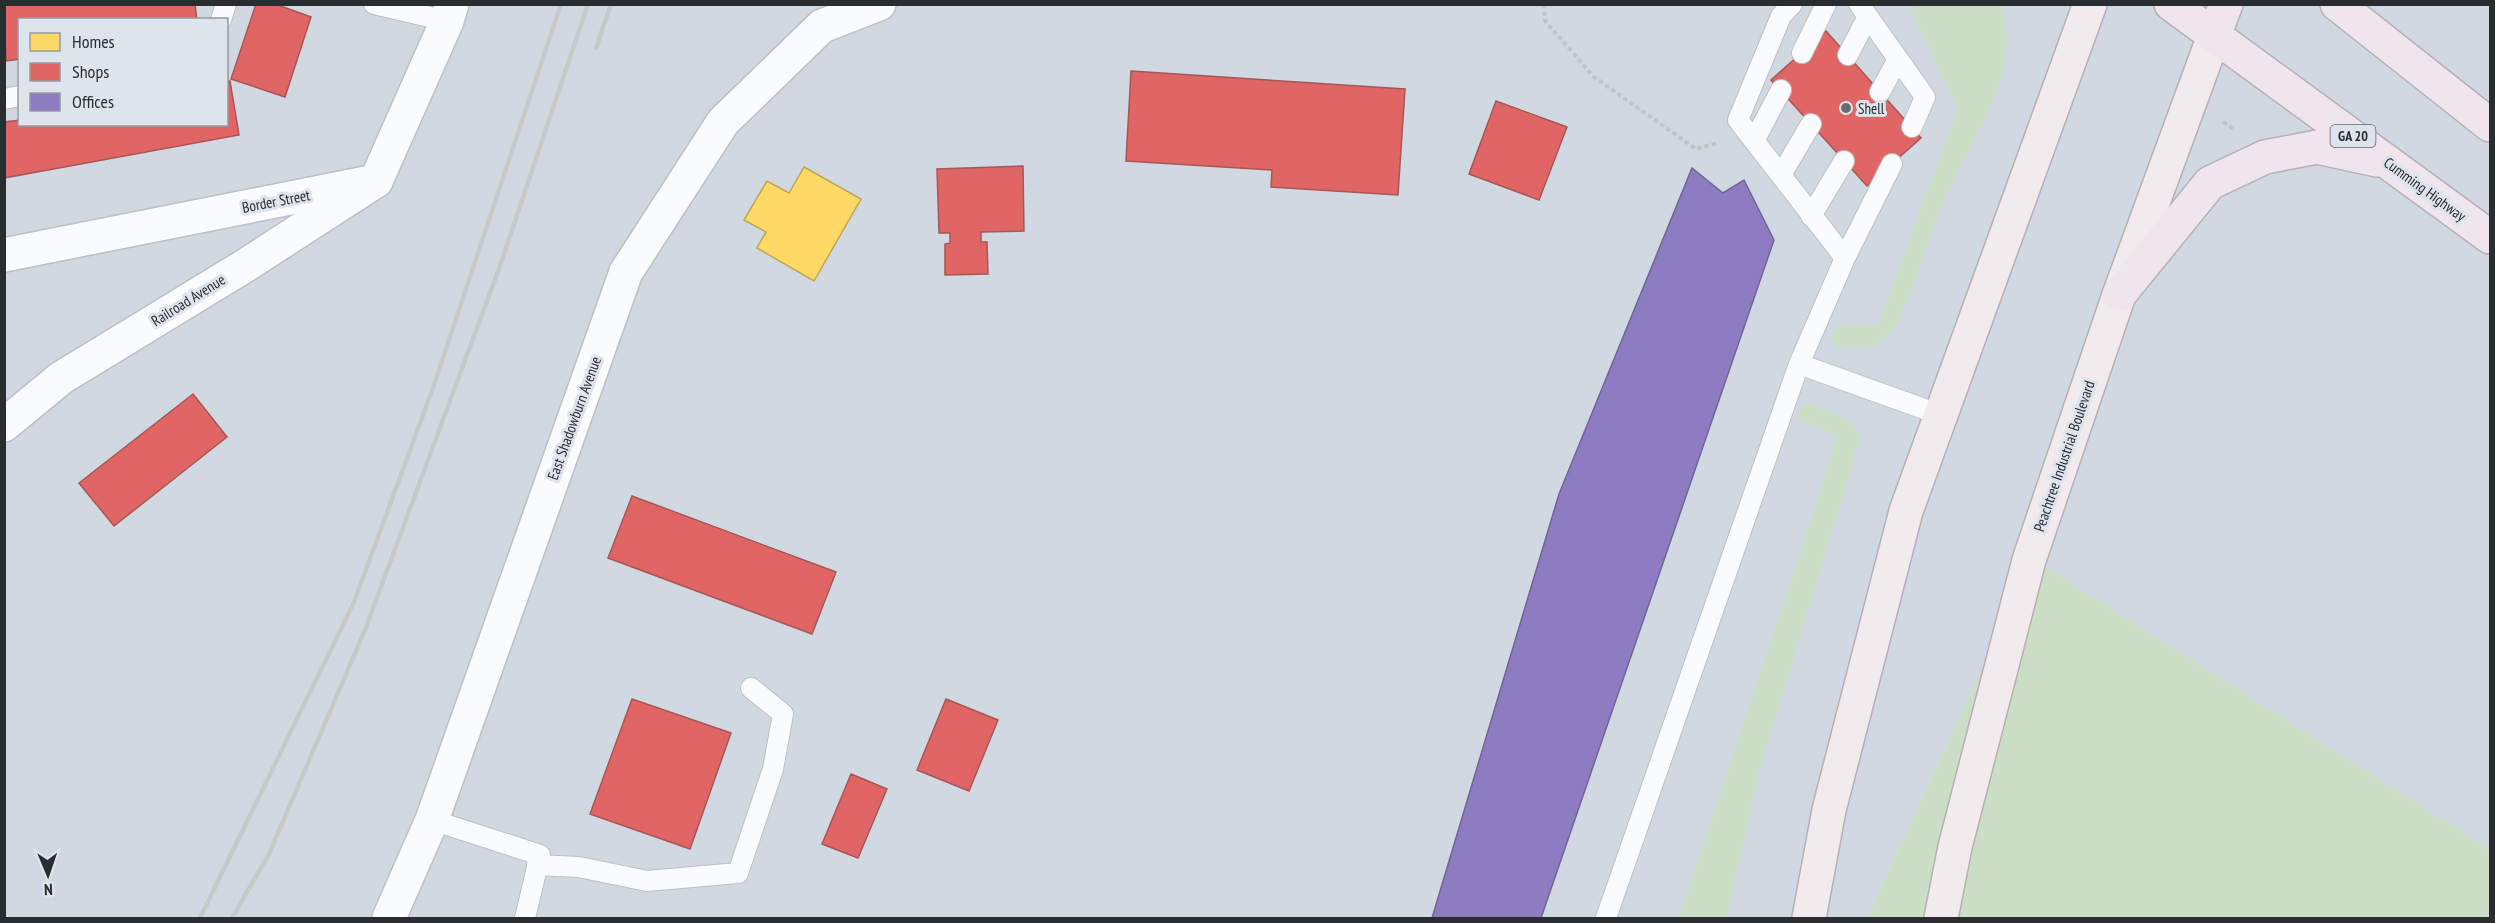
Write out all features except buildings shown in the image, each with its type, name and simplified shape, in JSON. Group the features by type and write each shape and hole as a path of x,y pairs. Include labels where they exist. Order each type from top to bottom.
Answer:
{"highway":[{"name":"GA 20","path":"2171,4 2214,36"},
{"name":"Peachtree Industrial Boulevard","path":"2214,36 2226,4"},
{"path":"2337,4 2490,125"},
{"name":"Cumming Highway","path":"2214,36 2490,237"},
{"path":"2119,295 2210,183 2265,157 2317,147 2390,163"}],"main road":[{"path":"1809,918 1829,810 1904,523 2090,4"},
{"name":"Peachtree Industrial Boulevard","path":"1941,918 1955,847 2029,560 2119,295 2214,36"}],"street":[{"name":"East Shadowburn Avenue","path":"390,918 432,820 626,272 723,122 822,26 879,4"},
{"path":"376,181 450,13"},
{"name":"Border Street","path":"4,255 376,181"},
{"name":"Railroad Avenue","path":"4,425 61,378 243,267 376,181"}],"lane":[{"path":"374,4 450,13"},
{"path":"1792,4 1781,16 1738,120 1845,258"},
{"path":"1802,53 1826,4"},
{"path":"1848,55 1863,11"},
{"path":"1863,11 1925,97 1912,127"},
{"path":"1880,92 1898,59"},
{"path":"1754,141 1781,90"},
{"path":"1781,176 1811,124"},
{"path":"1811,216 1844,161"},
{"path":"1606,918 1799,364 1845,258 1892,164"},
{"path":"1799,364 1941,415"},
{"path":"537,866 579,867 647,881 738,873 773,769 783,714 752,688"},
{"path":"432,820 540,855 525,918"}],"path":[{"path":"1544,4 1545,21 1594,76 1696,149 1717,144 1738,120"}],"shaded area":[{"path":"5,5 2490,5 2490,850 2033,559 1867,918 5,918"}],"green space":[{"path":"1908,5 2002,5 2007,49 2005,64 1993,102 1948,192 1910,295 1895,326 1882,341 1876,344 1863,348 1836,347 1832,340 1833,331 1841,326 1879,324 1958,108"},
{"path":"1811,404 1849,422 1858,433 1859,441 1758,777 1727,918 1679,918 1802,549 1837,436 1799,419 1798,411 1804,405"},
{"path":"2033,559 2490,850 2490,918 1867,918"}],"railway":[{"path":"200,918 354,602 433,388 561,4"},
{"path":"232,918 269,854 365,630 500,266 588,4"},
{"path":"596,48 611,4"}],"place":[{"name":"Shell","path":"1846,108"}]}
